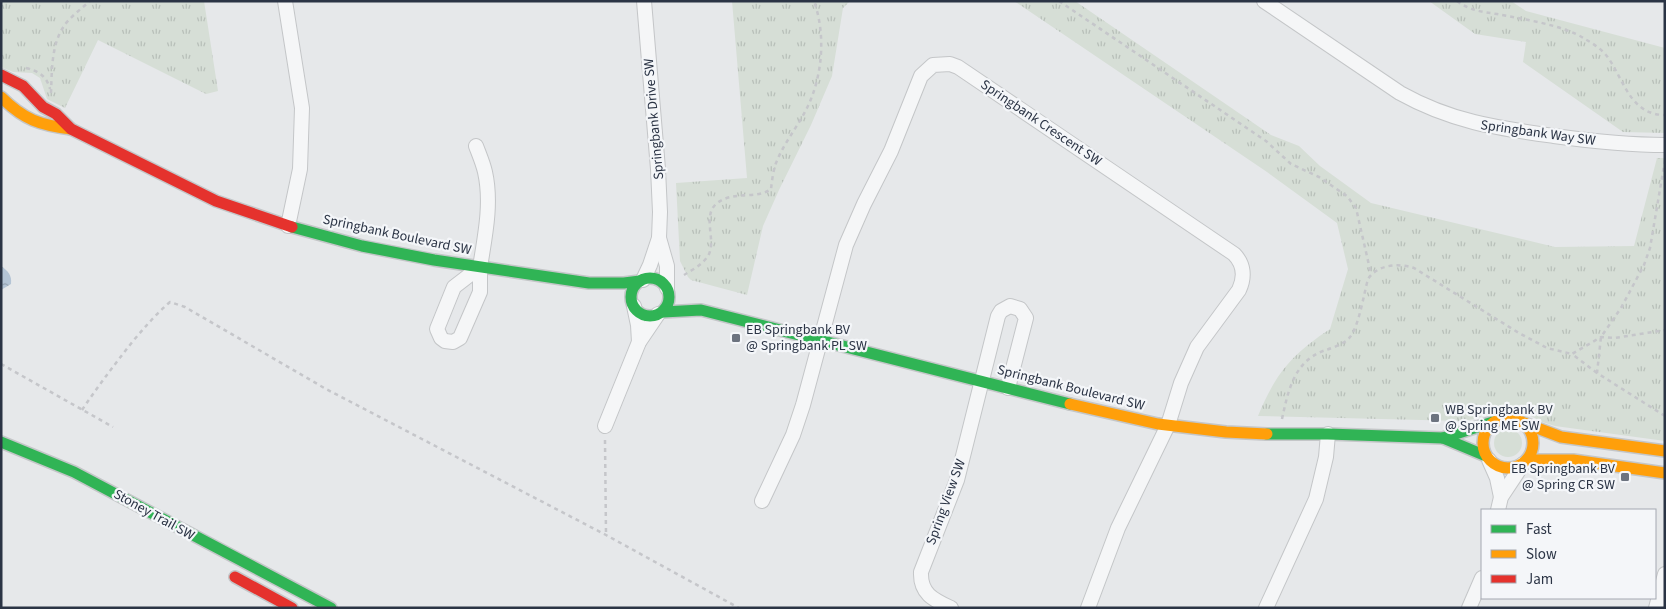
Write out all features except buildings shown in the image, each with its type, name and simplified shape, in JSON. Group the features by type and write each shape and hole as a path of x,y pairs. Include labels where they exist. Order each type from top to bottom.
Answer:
{"main road":[{"path":"1,75 22,86 43,107 56,114 71,129"},
{"path":"1,96 18,111 38,121 51,127 71,129"},
{"name":"Springbank Boulevard SW","path":"71,129 216,201 288,226 379,249 480,267 589,283 624,283 642,280"},
{"path":"653,278 658,280 668,290 668,304 660,313 647,316 642,314 633,305 632,293 636,284 642,280 653,278"},
{"name":"Springbank Boulevard SW","path":"589,283 633,305"},
{"name":"Springbank Boulevard SW","path":"668,290 701,310 1102,412 1168,425 1226,432 1279,435 1328,434 1443,438 1462,444 1488,458"},
{"name":"Springbank Boulevard SW","path":"660,313 701,310"},
{"path":"1665,451 1561,437 1518,419 1505,418 1493,422 1488,428 1483,441 1488,458 1498,466 1506,468 1514,468 1525,462 1573,460 1665,473"},
{"name":"Springbank Boulevard SW","path":"1443,438 1493,422"},
{"path":"1524,422 1534,440 1534,448 1525,462"},
{"path":"1,442 74,472 331,608"},
{"path":"1,448 44,472"},
{"path":"224,570 292,608"}],"street":[{"path":"285,1 302,108 300,169 288,226"},
{"name":"Springbank Drive SW","path":"644,1 658,169 660,238 667,266 668,290"},
{"name":"Springbank Way SW","path":"1264,1 1400,93 1456,118 1506,130 1597,142 1665,145"},
{"name":"Springbank Crescent SW","path":"762,501 792,435 803,405 846,245 891,151 921,76 933,65 950,64 958,67 1238,258 1243,271 1242,283 1239,290 1197,347 1181,383 1168,425"},
{"path":"476,146 485,170 488,199 480,267 480,292 462,335 456,340 445,341 441,338 438,329 454,287 480,267"},
{"name":"Springbank Drive SW","path":"642,280 660,238"},
{"path":"633,305 638,325 639,342"},
{"name":"Spring View SW","path":"951,608 930,598 923,588 921,572 957,480 998,316 1005,308 1016,306 1024,313 1025,324 1008,388"},
{"path":"605,426 639,342 660,313"},
{"path":"1088,608 1118,528 1168,425"},
{"path":"1266,608 1316,499 1325,464 1328,434"},
{"path":"1488,458 1497,478 1500,503"},
{"path":"1500,503 1525,462"},
{"path":"1656,608 1665,574"},
{"path":"1469,608 1481,580"}],"path":[{"path":"43,107 51,93 52,61 59,36 65,25 90,1"},
{"path":"684,275 702,263 709,254 710,217 715,206 724,199 744,194 766,193 771,189 776,164 811,98 820,64 820,28 814,1"},
{"path":"1059,1 1266,141 1291,164 1319,177 1347,196 1356,208 1371,274"},
{"path":"1457,1 1463,6 1475,10 1546,24 1582,36 1608,57 1634,101 1648,112 1665,115"},
{"path":"1572,354 1601,337 1621,308 1644,265 1650,248 1665,160"},
{"path":"1279,435 1289,387 1307,359 1349,339 1354,331 1371,274 1384,268 1401,265 1414,268 1519,334 1547,348 1572,354 1597,373 1665,416"},
{"path":"82,410 102,379 156,313 170,302 185,307 326,389 606,535 740,608"},
{"path":"1601,337 1615,338 1665,330"},
{"path":"1597,373 1601,337"},
{"path":"1,364 113,427"},
{"path":"605,426 606,535"}],"green space":[{"path":"1,1 204,1 218,91 206,94 98,40 65,108 47,99 40,78 32,73 13,72 1,67"},
{"path":"732,1 850,1 843,8 832,76 763,226 747,295 691,280 688,277 680,261 676,183 747,178"},
{"path":"1014,1 1075,1 1271,135 1299,146 1320,166 1371,203 1555,247 1634,246 1657,158 1665,158 1665,441 1555,426 1542,422 1517,408 1509,407 1500,408 1475,419 1462,421 1258,416 1271,388 1286,366 1316,338 1330,329 1348,269 1337,223 1267,172"},
{"path":"1429,1 1511,1 1526,11 1665,48 1665,133 1623,132 1523,62 1526,42 1475,34"},
{"path":"1508,429 1518,433 1522,443 1518,453 1508,457 1498,453 1494,443 1498,433"}],"water":[{"path":"1,266 9,274 11,284 1,290"}],"traffic: fast":[{"path":"292,227 362,246 434,260 589,283 640,281"},
{"path":"650,278 663,284 669,297 663,310 650,316 637,310 631,297 637,284 650,278"},
{"path":"663,312 701,310 1070,404"},
{"path":"1443,438 1493,422"},
{"path":"1267,434 1443,438 1486,456"},
{"path":"1,442 74,472 331,608"}],"traffic: slow":[{"path":"1,97 17,111 33,120 50,126 71,129"},
{"path":"1070,404 1158,424 1226,432 1267,434"},
{"path":"1503,418 1513,418 1526,425 1533,438 1533,443 1533,448 1526,461 1513,468 1503,468 1494,464 1487,457 1483,448 1483,438 1487,429 1494,422 1503,418"},
{"path":"1524,423 1561,437 1665,451"},
{"path":"1527,460 1573,460 1665,473"}],"traffic: jam":[{"path":"1,75 23,86 43,107 56,114 71,129 216,201 292,227"},
{"path":"235,577 292,608"}],"place":[{"name":"EB Springbank BV @ Springbank PL SW","path":"736,338"},
{"name":"WB Springbank BV @ Spring ME SW","path":"1435,418"},
{"name":"EB Springbank BV @ Spring CR SW","path":"1625,477"}]}
